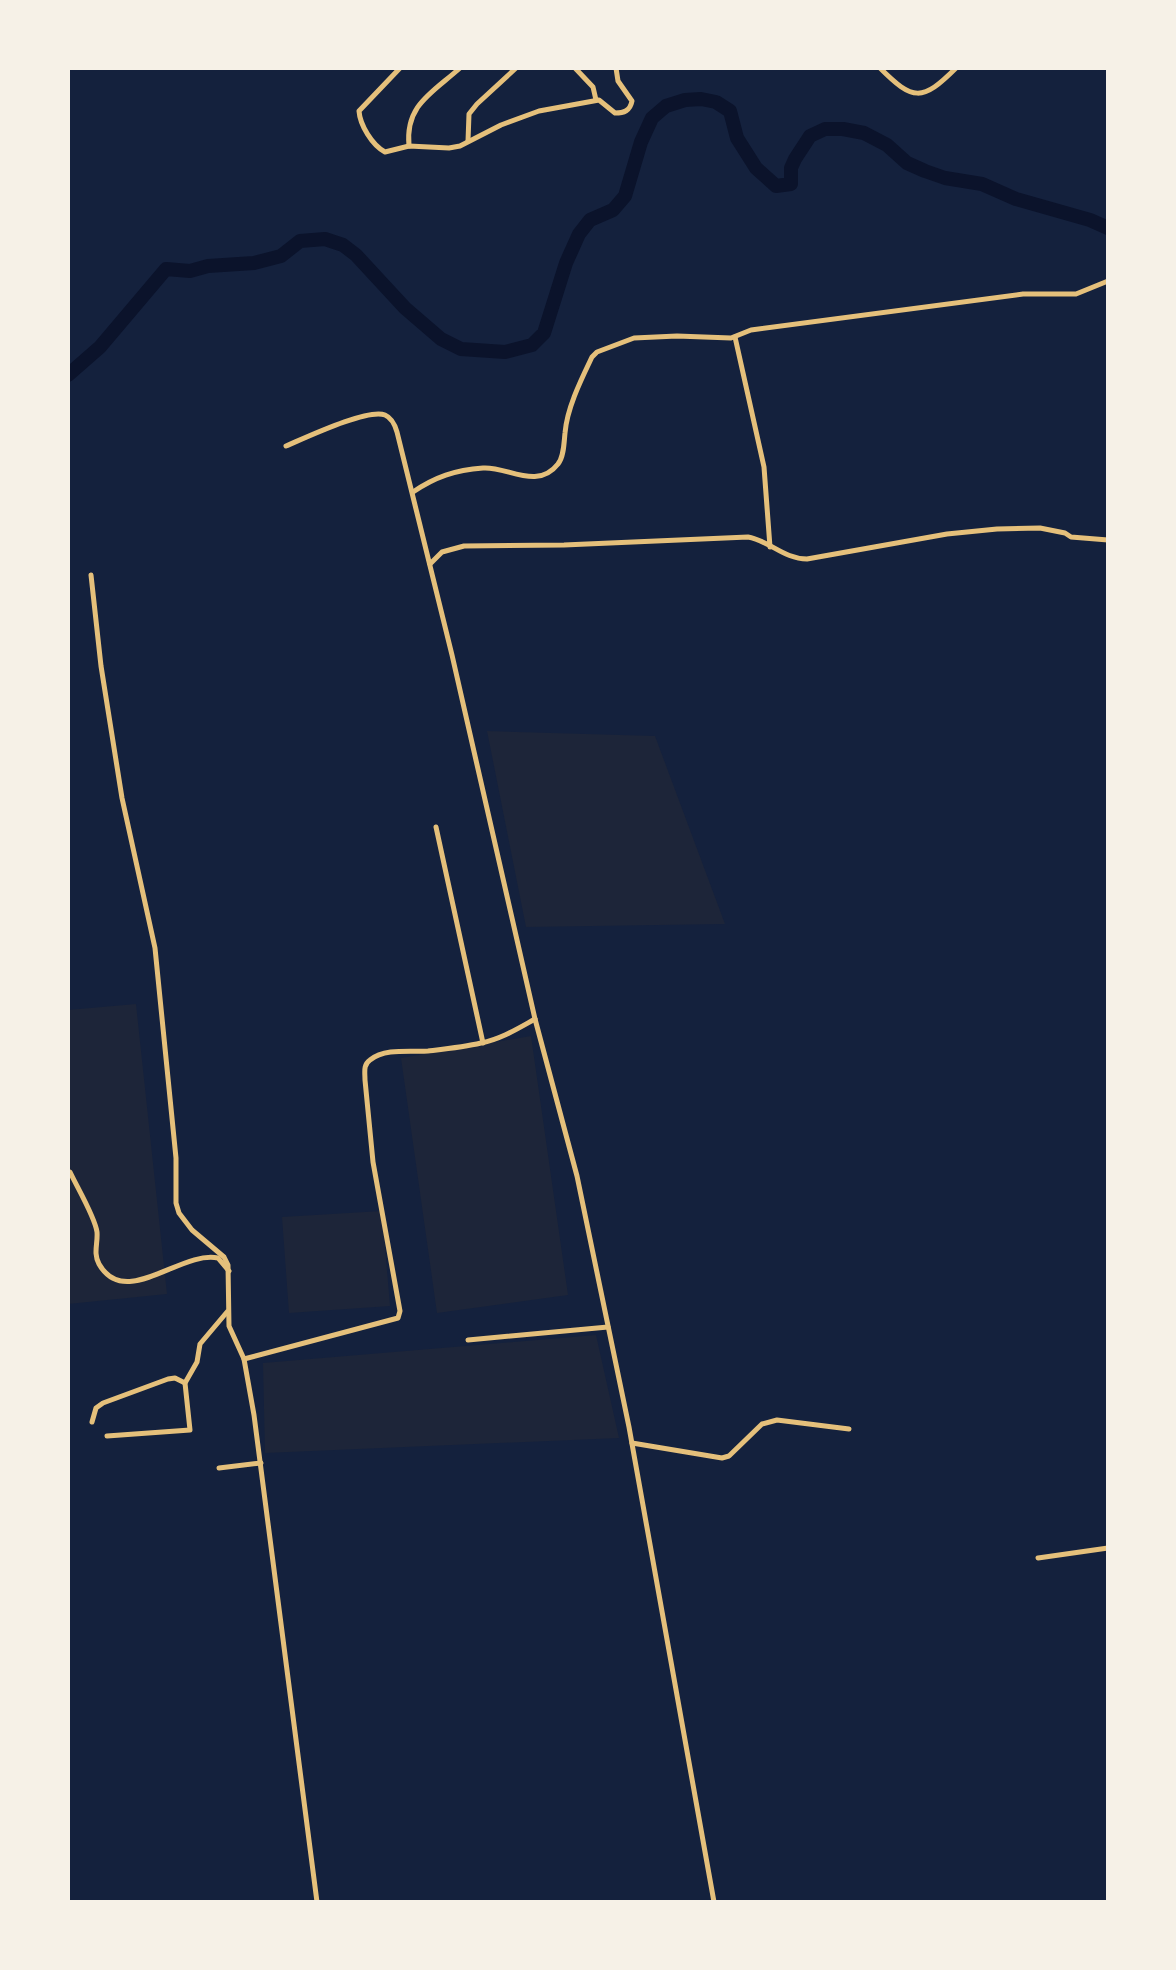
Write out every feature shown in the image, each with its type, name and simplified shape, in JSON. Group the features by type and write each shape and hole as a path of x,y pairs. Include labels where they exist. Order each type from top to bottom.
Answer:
{"street":[{"path":"400,68 363,104 358,114 379,149 393,152 410,146 449,148 539,111 596,100 602,101 615,113 627,111 631,107 631,96 621,87 616,68"},
{"path":"410,146 409,123 415,109 460,68"},
{"path":"468,141 469,114 516,68"},
{"path":"575,68 593,87 596,100"},
{"path":"880,68 907,92 927,92 938,86 956,68"},
{"path":"886,75 893,68"},
{"path":"413,492 447,473 486,467 519,477 531,477 557,467 561,459 569,412 589,363 597,352 635,338 734,337 751,330 1015,295 1076,294 1108,281"},
{"path":"734,337 764,467 770,547"},
{"path":"286,446 371,414 386,415 397,432 535,1019 577,1176 632,1443 714,1902"},
{"path":"430,564 442,552 464,546 564,545 748,537 792,558 815,559 957,532 1020,528 1108,540"},
{"path":"91,575 101,666 122,798 155,948 176,1158 176,1203 179,1213 192,1230 224,1257 229,1271 227,1312 229,1326 244,1359 261,1463 317,1902"},
{"path":"436,827 483,1043"},
{"path":"244,1359 396,1320 400,1311 373,1162 365,1067 367,1062 378,1055 483,1043 501,1038 535,1019"},
{"path":"70,1172 96,1227 97,1259 103,1270 112,1278 123,1282 136,1282 205,1256 218,1258 229,1271"},
{"path":"107,1436 190,1430 185,1383 197,1363 201,1344 227,1312"},
{"path":"468,1340 608,1327"},
{"path":"92,1422 96,1408 103,1403 168,1379 175,1378 185,1383"},
{"path":"632,1443 722,1458 729,1456 768,1421 849,1429"},
{"path":"219,1468 261,1463"},
{"path":"1038,1558 1108,1548"}],"shaded area":[{"path":"487,731 655,736 725,924 526,927"},
{"path":"136,1004 167,1294 68,1304 68,1010"},
{"path":"531,1036 568,1295 437,1313 401,1058"},
{"path":"382,1211 390,1306 289,1313 282,1217"},
{"path":"596,1335 619,1438 265,1453 263,1363"}],"waterway":[{"path":"68,375 100,347 166,269 190,271 208,266 254,263 281,256 300,241 325,239 343,245 356,255 405,308 441,339 461,349 505,352 532,345 544,333 566,263 579,234 590,220 613,210 625,196 641,142 652,118 666,106 685,100 716,102 730,111 737,138 756,168 776,186 791,184 791,168 810,136 825,129 843,129 864,133 887,145 907,163 925,171 945,178 982,184 1016,199 1090,220 1108,228"}]}
